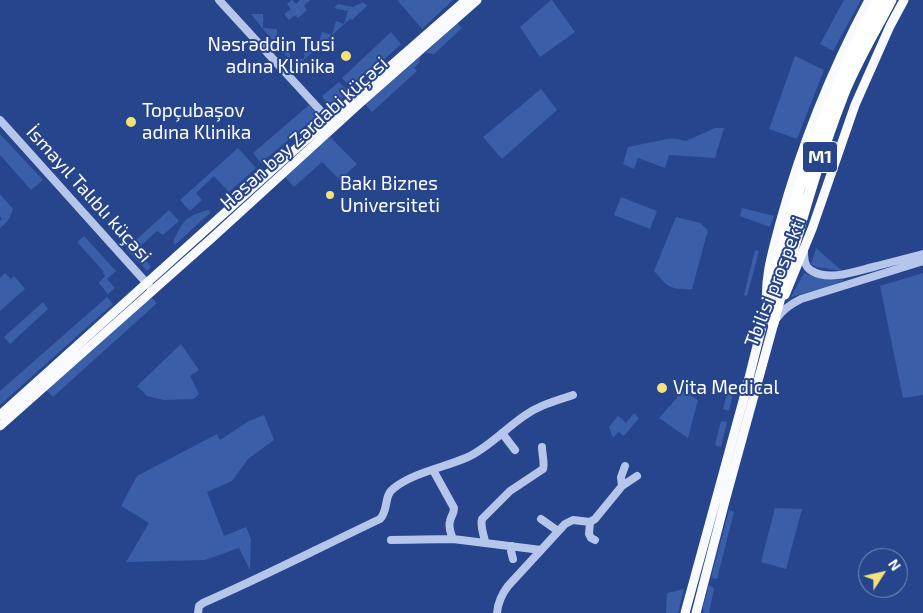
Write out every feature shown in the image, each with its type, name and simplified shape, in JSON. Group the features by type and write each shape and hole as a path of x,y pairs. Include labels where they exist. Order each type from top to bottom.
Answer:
{"highway":[{"name":"M1","path":"766,306 799,189 820,128 855,46 879,0"},
{"name":"M1","path":"772,327 806,203 832,124 864,49 891,0"}],"main road":[{"name":"Həsən bəy Zərdabi küçəsi","path":"278,172 329,120 466,0"},
{"name":"Həsən bəy Zərdabi küçəsi","path":"150,287 270,179 352,110 476,0"},
{"name":"Tbilisi prospekti","path":"685,613 746,390 766,306 767,279 775,242 791,184 832,75 847,41 869,0"},
{"name":"Tbilisi prospekti","path":"697,613 772,327 818,213 855,105 890,26 904,0"},
{"path":"0,415 150,287"},
{"path":"0,426 150,287"}],"street":[{"path":"219,0 329,120"},
{"name":"İsmayıl Talıblı küçəsi","path":"0,120 150,287"},
{"path":"804,249 807,268 816,273 841,275 851,274 923,254"},
{"path":"772,327 782,312 793,303 923,261"},
{"path":"876,266 878,275"},
{"path":"198,613 199,606 380,519 385,512 386,498 392,489 414,476 469,456 525,414 540,406 573,395"},
{"path":"502,433 514,450"},
{"path":"485,542 481,525 482,519 510,491 543,469 542,447"},
{"path":"622,486 620,480 625,466"},
{"path":"433,470 454,508 454,514 449,523 453,539"},
{"path":"497,613 501,595 565,524 573,520 590,522 595,519 622,486 637,476"},
{"path":"541,519 558,532"},
{"path":"590,522 589,534 595,540"},
{"path":"391,540 453,539 541,550"},
{"path":"512,546 513,560"}],"shaded area":[{"path":"292,0 296,4 300,0 310,0 304,6 307,10 298,18 295,15 289,20 284,14 291,9 287,4"},
{"path":"399,0 453,0 422,29"},
{"path":"551,0 575,32 540,57 520,27"},
{"path":"844,0 861,0 833,51 820,44"},
{"path":"363,2 367,6 352,20 350,19 332,35 336,21 344,24 348,11 334,8 338,4 353,7"},
{"path":"251,14 263,14 263,28 277,29 277,44 290,44 290,59 273,41"},
{"path":"457,23 462,28 434,54 425,53"},
{"path":"322,32 332,35 297,66 290,59 304,59 305,42 318,46"},
{"path":"391,32 401,44 352,89 342,78"},
{"path":"421,56 419,63 414,68 417,71 372,112 365,104"},
{"path":"795,56 824,70 797,139 769,129"},
{"path":"339,82 349,92 335,105 328,106 322,96"},
{"path":"541,89 557,110 502,159 483,137"},
{"path":"309,105 318,115 261,163 253,153"},
{"path":"715,128 724,128 715,158 669,155 665,168 638,158 634,169 623,164 628,147 672,138 686,141"},
{"path":"0,134 43,180 31,190 0,155"},
{"path":"330,137 357,164 340,180 322,162 294,187 285,177"},
{"path":"238,148 256,168 229,192 214,176 196,193 202,200 190,211 180,200"},
{"path":"0,194 13,209 8,220 0,228 0,221 2,219 0,216"},
{"path":"621,197 657,211 650,229 614,215"},
{"path":"742,208 774,216 770,227 740,216"},
{"path":"169,210 179,221 163,235 157,231 137,249 151,267 147,271 126,249"},
{"path":"208,210 211,212 175,245 173,242 185,221 194,215"},
{"path":"676,217 700,223 708,230 692,289 674,288 663,281 654,271"},
{"path":"84,236 116,271 107,279 115,288 108,294 99,283 105,276 104,272 77,242"},
{"path":"816,248 842,271 816,267 811,264"},
{"path":"755,250 759,251 747,296 744,295"},
{"path":"5,273 11,279 14,276 25,289 0,311 0,278"},
{"path":"804,273 815,277 845,280 791,297"},
{"path":"923,273 923,395 903,398 880,286"},
{"path":"107,297 113,304 0,405 0,391"},
{"path":"151,297 157,303 53,397 46,390"},
{"path":"43,302 48,309 10,344 4,337"},
{"path":"181,344 199,370 190,376 199,394 194,399 164,400 147,396 137,386"},
{"path":"729,385 735,386 729,411 723,409"},
{"path":"683,391 698,400 688,438 659,418"},
{"path":"634,413 639,418 624,436 618,432 613,438 609,427 618,416 626,423"},
{"path":"264,415 274,440 248,459 232,481 207,492 224,536 246,527 251,539 250,570 239,548 205,560 126,562 149,523 121,506 137,476 217,434 220,440 249,421"},
{"path":"721,421 727,422 721,447 715,445"},
{"path":"775,508 802,509 786,569 761,562"},
{"path":"729,510 734,512 717,579 711,578"},
{"path":"709,585 714,588 709,613 704,613 703,607"},
{"path":"684,589 678,613 666,613 667,593"}],"place":[{"name":"Nəsrəddin Tusi adına Klinika","path":"346,56"},
{"name":"Topçubaşov adına Klinika","path":"131,122"},
{"name":"Bakı Biznes Universiteti","path":"330,195"},
{"name":"Vita Medical","path":"662,388"}]}
